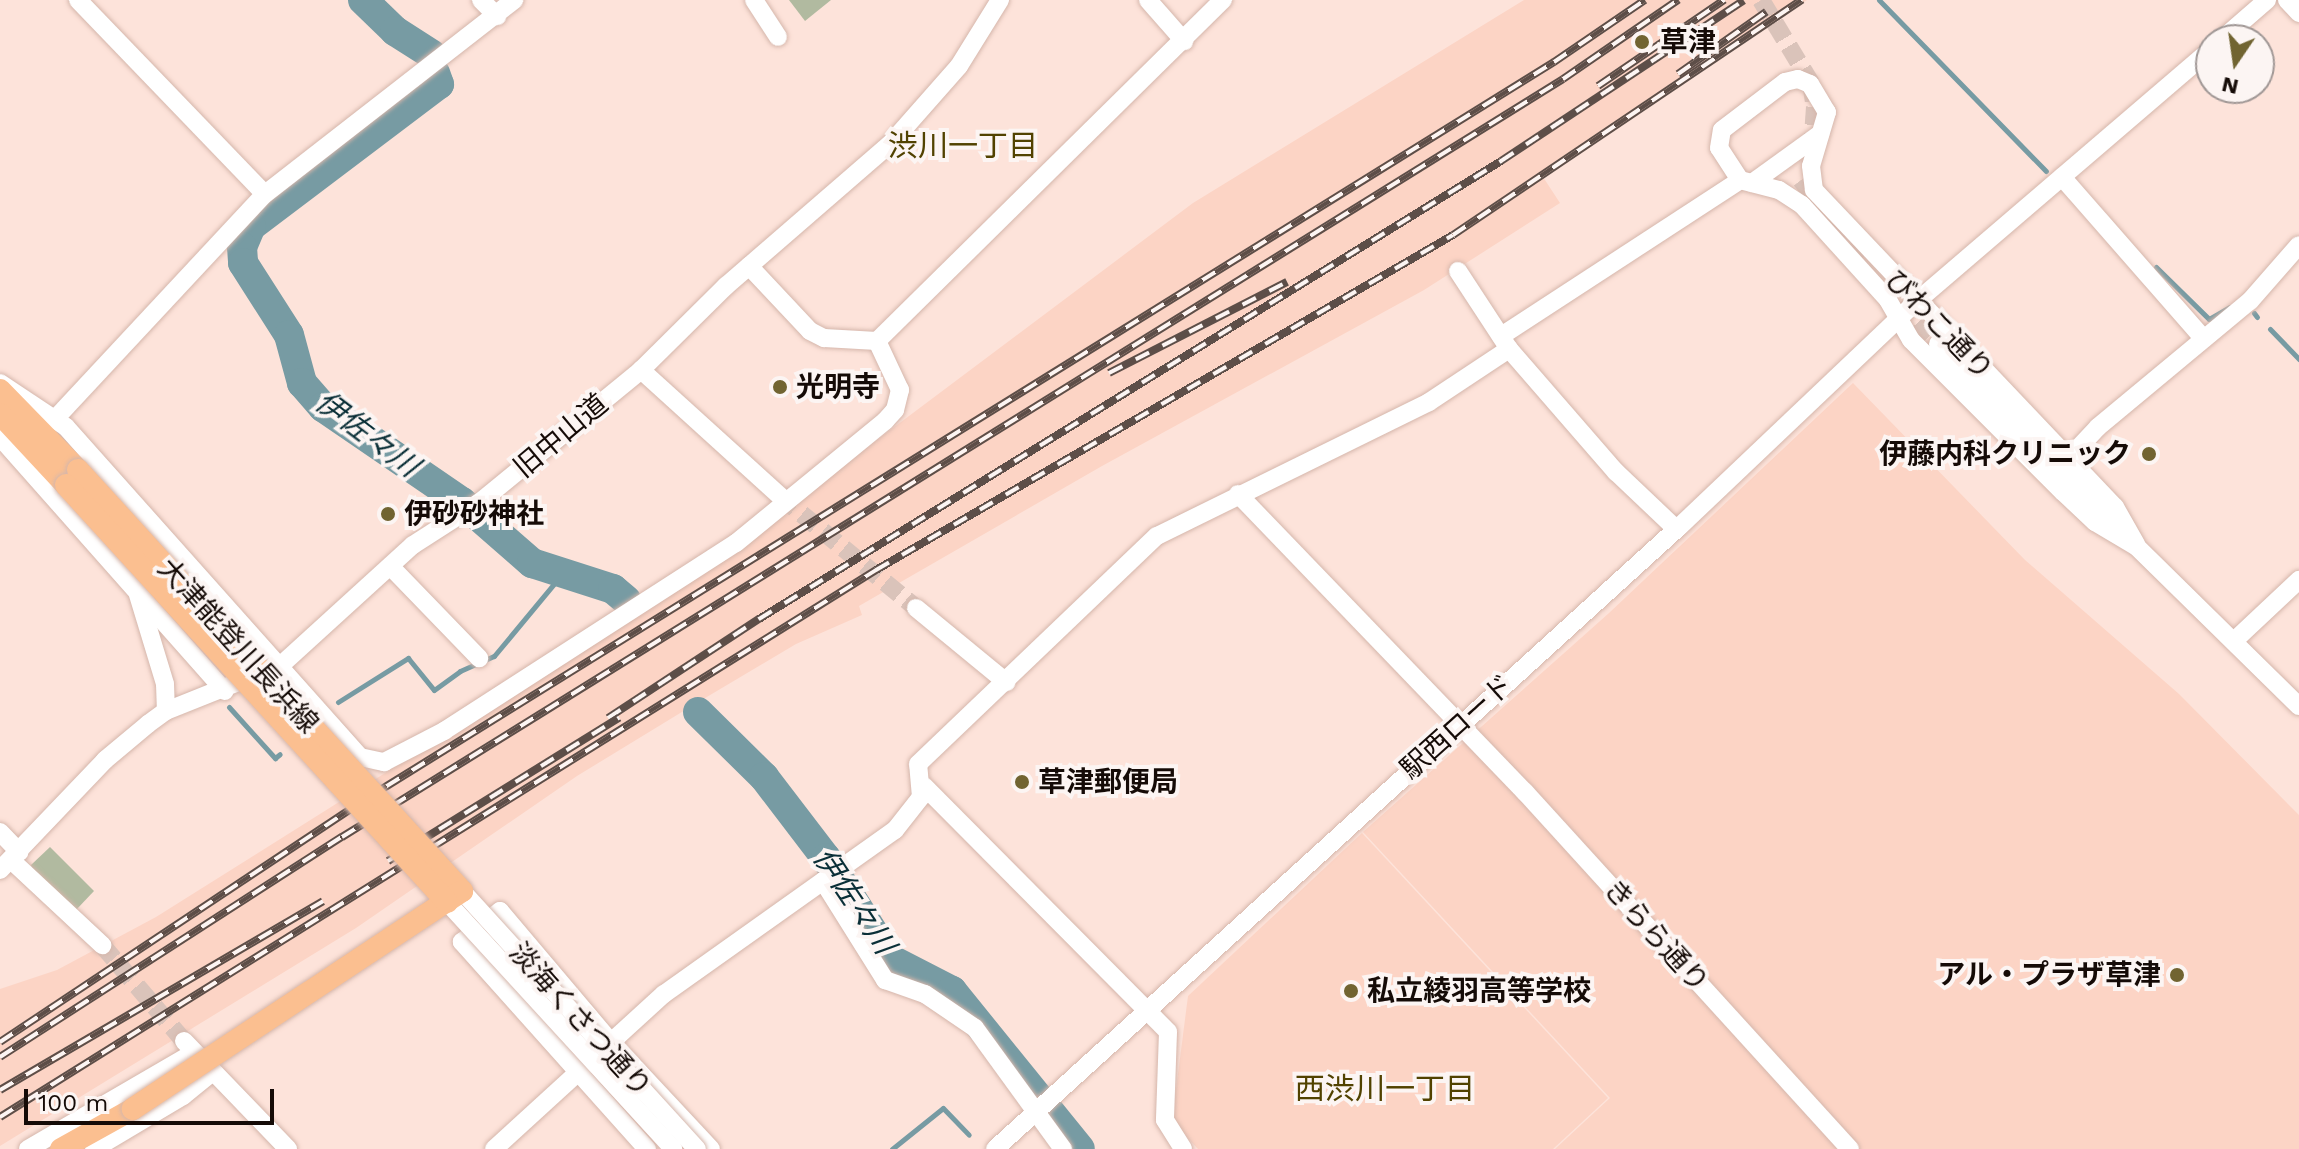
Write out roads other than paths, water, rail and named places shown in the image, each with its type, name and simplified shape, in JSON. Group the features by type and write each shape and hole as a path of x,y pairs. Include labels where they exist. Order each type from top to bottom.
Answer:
{"main road":[{"name":"大津能登川長浜線","path":"0,390 72,477 454,897"},
{"name":"大津能登川長浜線","path":"0,414 72,477"},
{"path":"61,1149 133,1109 454,897"}],"street":[{"path":"78,0 265,194"},
{"path":"481,0 497,16"},
{"path":"54,420 265,194 514,0"},
{"path":"754,0 778,37"},
{"name":"旧中山道","path":"10,861 115,751 166,711 225,691 281,665 391,567 480,502 641,370 749,266 892,142 929,103 1000,0"},
{"path":"1148,0 1184,41"},
{"path":"749,266 810,331 824,338 877,341 1223,0"},
{"path":"2239,24 2267,0"},
{"path":"2287,0 2299,13"},
{"name":"駅西ロード","path":"995,1149 1676,529 1916,302 2195,63"},
{"name":"びわこ通り","path":"2137,547 2115,507 1916,302 1814,190 1811,166 1826,107 1810,84 1798,79 1785,82 1722,130 1719,148 1746,182 1779,190 1802,205 1888,300 1905,334 2063,492 2095,522 2137,547 2299,706"},
{"path":"1183,1149 1165,1120 1171,1042 1146,1010 924,786 918,764 1157,536 1429,402 1505,342 1820,134"},
{"path":"2062,177 2202,337"},
{"path":"2069,458 2202,337 2250,301 2299,245"},
{"path":"1458,271 1505,342 1616,472 1676,529"},
{"path":"0,383 54,420 132,497 170,546 281,665 360,757 378,762 396,760 723,552 885,421 895,410 900,390 877,341"},
{"path":"1938,344 2137,547"},
{"path":"641,370 781,497"},
{"path":"0,437 225,691"},
{"name":"きらら通り","path":"1238,494 1460,725 1850,1149"},
{"path":"391,567 479,658"},
{"path":"2235,640 2299,580"},
{"path":"138,595 165,684 166,711"},
{"path":"916,608 1006,682"},
{"path":"494,1149 609,1040 711,958 895,830 915,808 924,786"},
{"path":"0,832 10,861 102,945"},
{"path":"831,875 885,980 951,1008 975,1028 1063,1149"},
{"name":"淡海くさつ通り","path":"454,897 673,1149"},
{"name":"淡海くさつ通り","path":"454,897 697,1149"},
{"path":"647,1149 574,1072 462,942 500,911 609,1040 711,1149"},
{"path":"28,1149 188,1047 288,1149"},
{"path":"94,1149 183,1096 211,1073"}],"waterway":[{"name":"伊佐々川","path":"363,0 395,31 431,54"},
{"path":"1879,0 2046,171"},
{"name":"伊佐々川","path":"435,73 439,84 251,226 242,247 243,263 289,335 302,383 323,407 462,502 532,563 613,589 626,600"},
{"path":"2156,267 2209,319 2230,307"},
{"path":"2254,313 2257,317"},
{"path":"2270,329 2299,359"},
{"path":"338,702 408,658 434,690 460,671 494,656 562,574"},
{"path":"229,707 275,758 280,754"},
{"name":"伊佐々川","path":"698,712 764,777 826,858 890,959 952,991 1080,1149"},
{"path":"892,1149 943,1108 969,1135"}],"tunnel":[{"path":"1761,0 1811,83 1815,107 1812,146"},
{"path":"1801,180 1863,260"},
{"path":"1882,282 1938,344"},
{"path":"781,497 916,608"},
{"path":"102,945 184,1041"}],"railway":[{"path":"0,1042 361,802 1554,62 1645,0"},
{"path":"0,1057 342,837 1563,79 1678,0"},
{"path":"1598,86 1724,0"},
{"path":"608,718 759,619 1501,161 1744,0"},
{"path":"0,1117 876,570 1453,235 1802,0"},
{"path":"1678,74 1766,12"},
{"path":"1109,373 1287,282"},
{"path":"388,861 619,718"},
{"path":"0,1090 323,901"}],"place":[{"name":"草津","path":"1642,42"},
{"name":"光明寺","path":"780,387"},
{"name":"伊藤内科クリニック","path":"2149,454"},
{"name":"伊砂砂神社","path":"388,514"},
{"name":"草津郵便局","path":"1022,782"},
{"name":"アル・プラザ草津","path":"2177,975"},
{"name":"私立綾羽高等学校","path":"1351,991"}],"district":[{"name":"渋川一丁目","path":"963,146"},
{"name":"西渋川一丁目","path":"1385,1089"}]}
